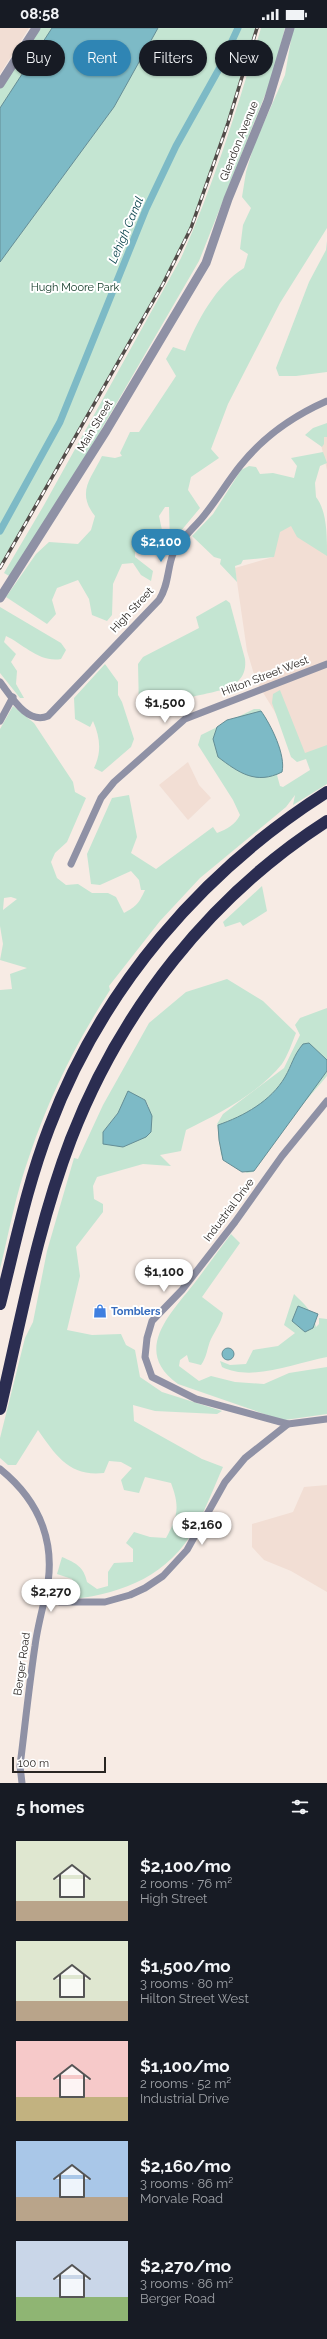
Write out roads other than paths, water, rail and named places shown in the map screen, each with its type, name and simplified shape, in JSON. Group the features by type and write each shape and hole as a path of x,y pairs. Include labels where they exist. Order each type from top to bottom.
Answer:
{"highway":[{"path":"0,1304 25,1204 48,1130 77,1064 116,997 157,941 200,893 270,832 327,792"},
{"path":"0,1407 58,1176 79,1120 119,1039 169,965 212,915 264,867 327,821"}],"street":[{"path":"0,84 36,28"},
{"name":"Glendon Avenue","path":"206,263 228,199 268,102 290,28"},
{"name":"Main Street","path":"0,598 106,431 206,263"},
{"name":"High Street","path":"0,682 12,697 32,717 43,718 48,716 159,600 167,585 172,559 176,548 206,514 240,466 277,429 300,413 327,401"},
{"name":"Hilton Street West","path":"71,864 102,798 114,782 185,719 327,664"},
{"path":"0,721 12,697"},
{"name":"Industrial Drive","path":"288,1424 196,1399 152,1377 147,1368 145,1357 147,1338 152,1321 182,1290 282,1156 327,1101"},
{"path":"45,1598 60,1602 105,1602 130,1595 163,1576 187,1550 234,1468 258,1446 288,1424 327,1419"},
{"name":"Berger Road","path":"0,1469 28,1496 44,1526 49,1563 45,1598 38,1626 31,1676 20,1766 22,1783"}],"water":[{"path":"52,28 158,28 151,40 139,40 139,62 114,107 0,262 0,108 21,76 65,76 65,40 44,40"},
{"path":"261,711 277,740 283,765 282,772 273,776 256,777 233,768 218,757 213,739 217,727 227,720"},
{"path":"309,1043 327,1060 327,1071 254,1171 242,1172 223,1160 218,1125 247,1112 265,1100 279,1086 303,1044"},
{"path":"128,1091 145,1100 152,1116 151,1132 146,1137 123,1147 103,1144 103,1132 118,1113"},
{"path":"298,1306 318,1314 313,1328 305,1332 292,1321"},
{"path":"226,1348 230,1348 234,1354 230,1360 226,1360 222,1356 222,1352"}],"waterway":[{"name":"Lehigh Canal","path":"0,531 60,422 146,209 176,146 219,69 238,28"}],"railway":[{"path":"0,568 163,284 191,228 228,123 257,28"}],"place":[{"name":"Tomblers","path":"100,1311"}],"park label":[{"name":"Hugh Moore Park","path":"75,287"}]}
